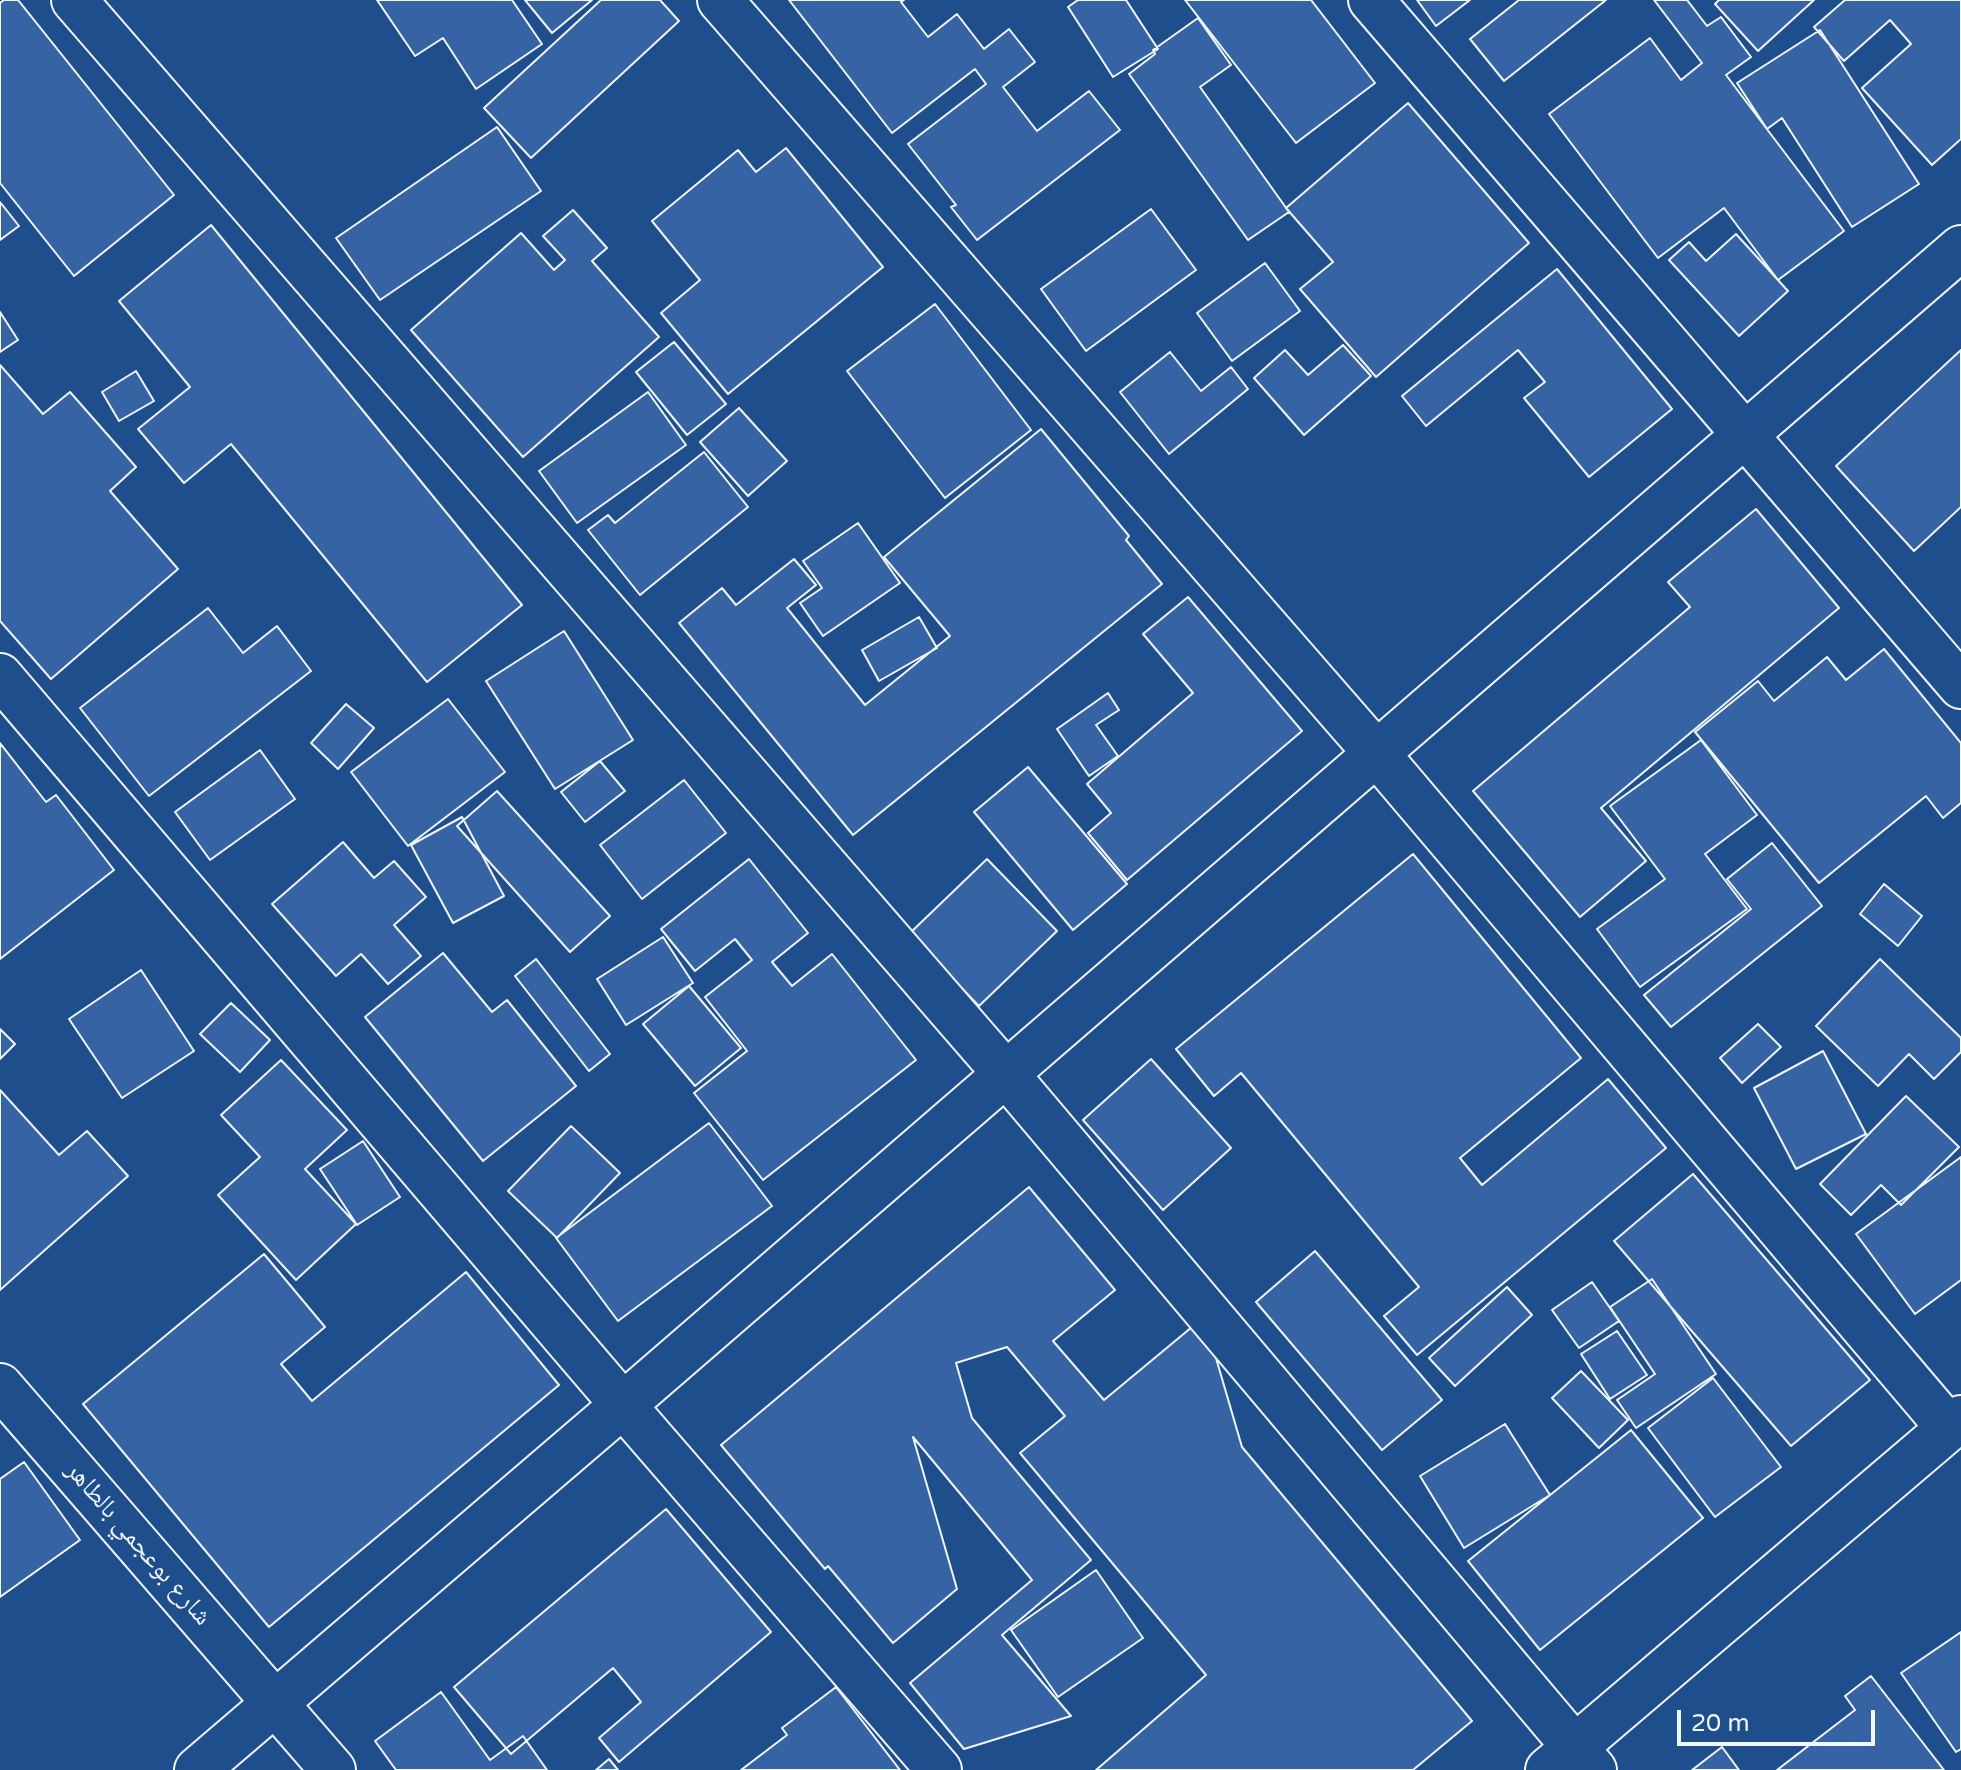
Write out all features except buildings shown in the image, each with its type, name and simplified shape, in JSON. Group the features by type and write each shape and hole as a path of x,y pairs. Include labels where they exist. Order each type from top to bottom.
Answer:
{"street":[{"path":"74,0 1006,1074 1572,1762 1955,1423 720,0"},
{"path":"1371,0 1961,686"},
{"path":"197,1770 1961,248"},
{"path":"0,676 939,1770"},
{"name":"شارع بوعجمي بالطاهر","path":"0,1386 333,1770"}]}
